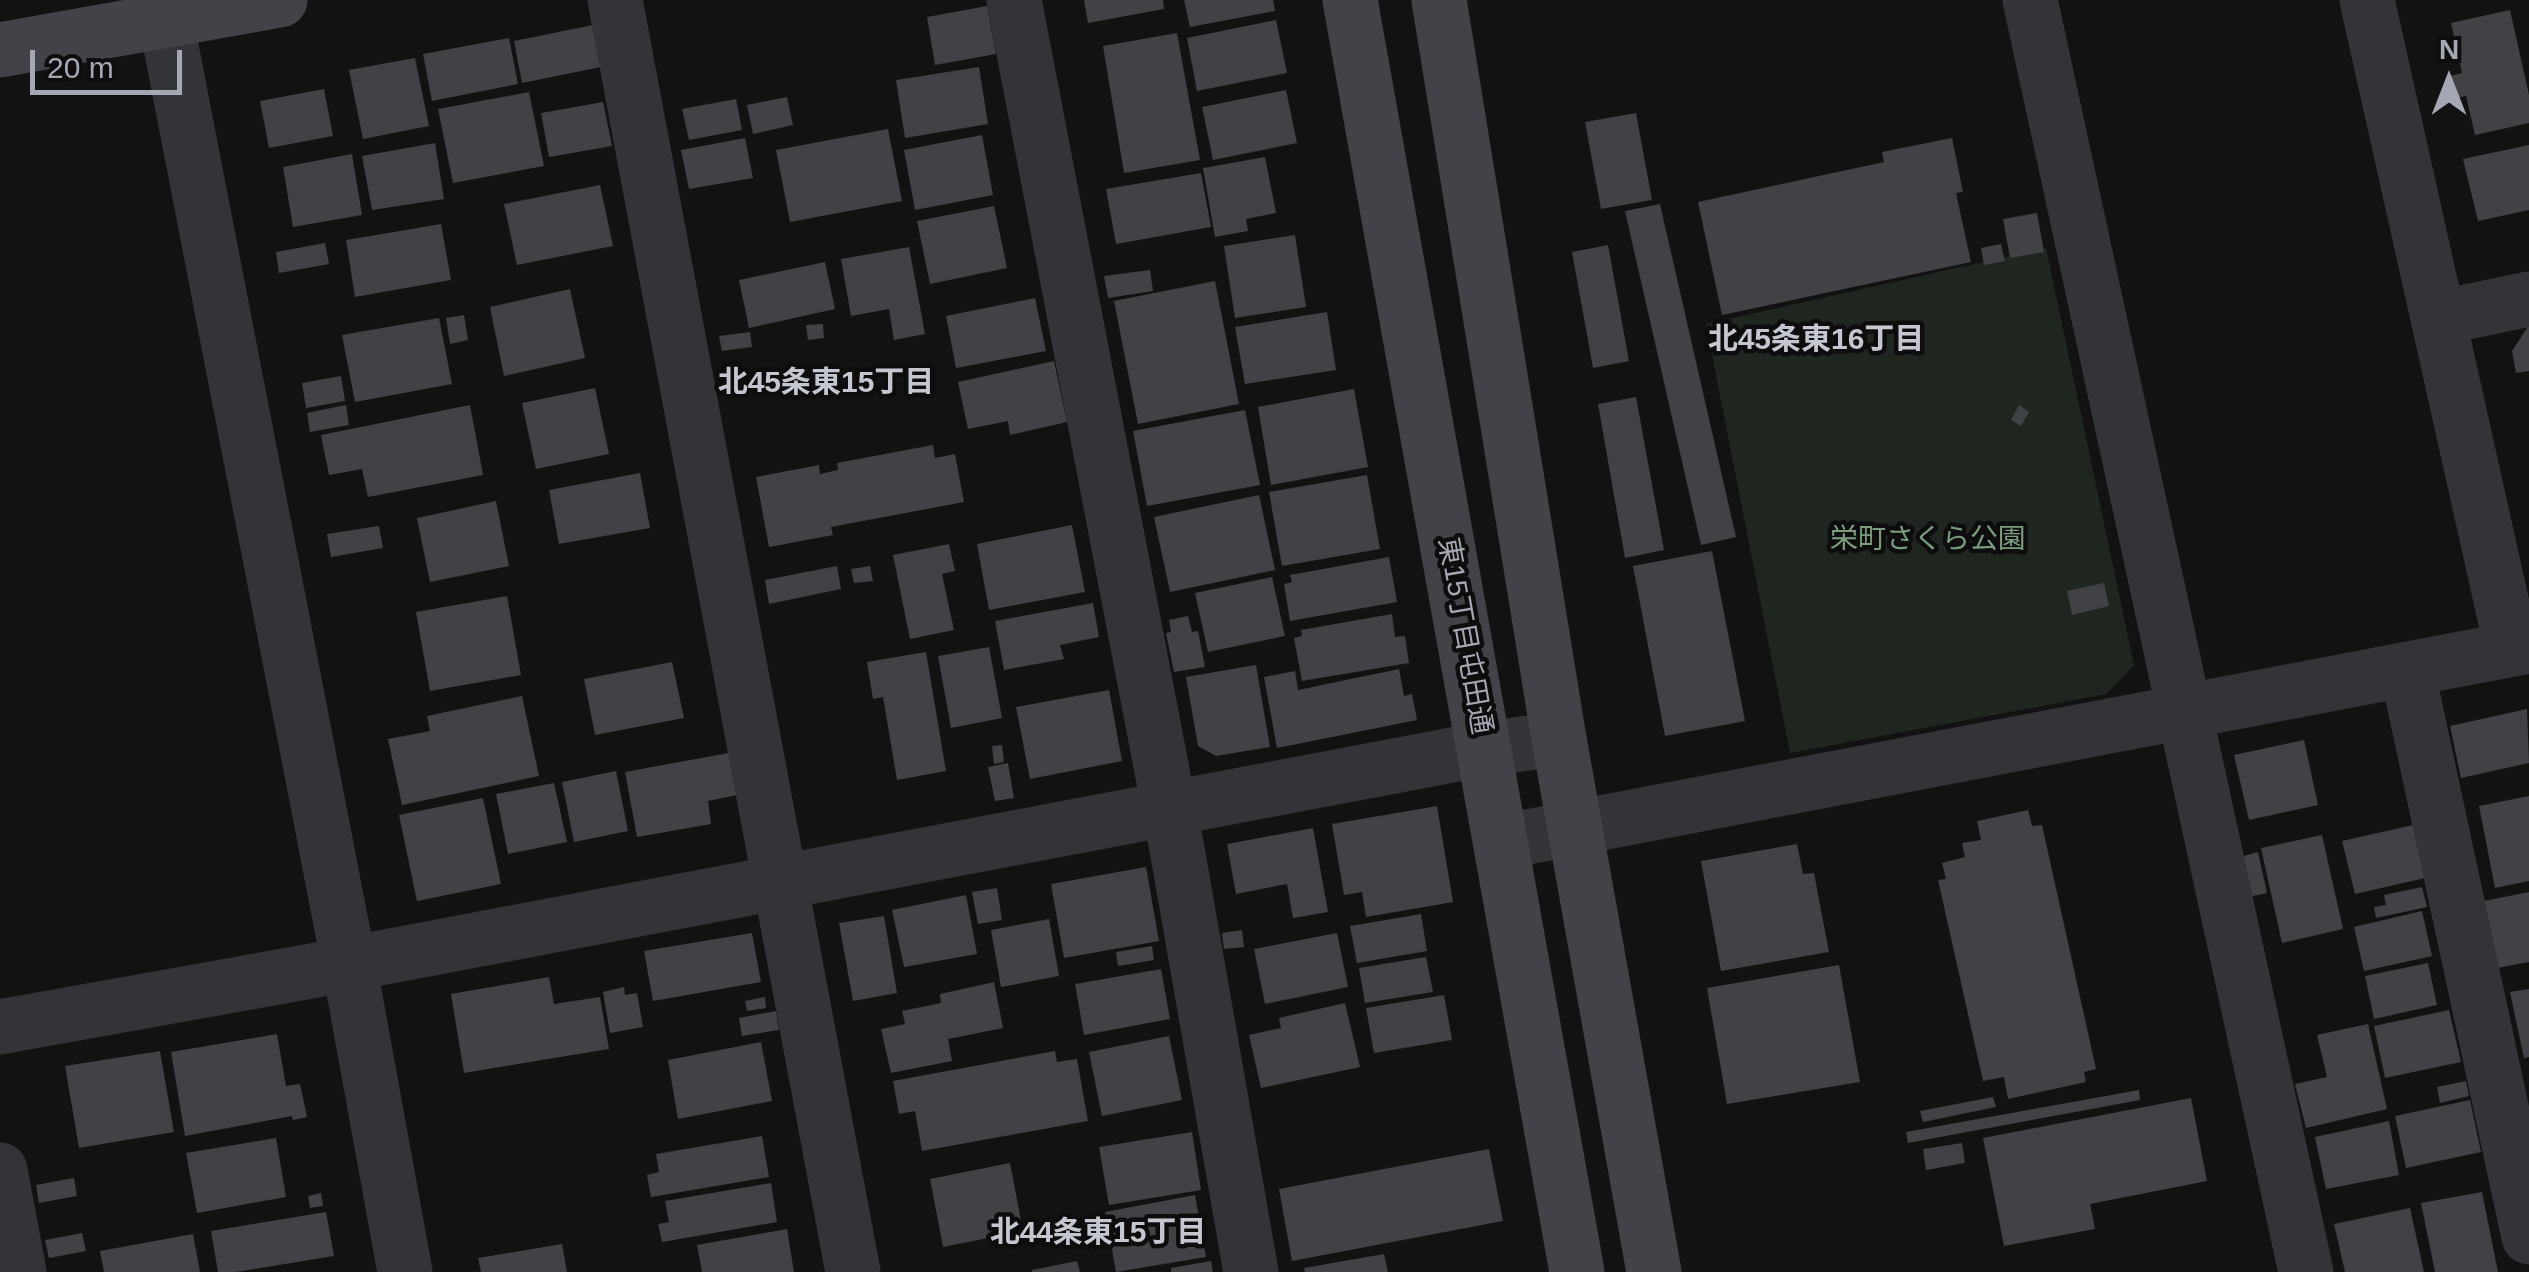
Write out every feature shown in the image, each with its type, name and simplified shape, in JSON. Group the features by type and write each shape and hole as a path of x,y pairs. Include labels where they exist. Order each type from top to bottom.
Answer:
{"street":[{"path":"0,50 164,11 280,0"},
{"path":"615,0 853,1272"},
{"path":"1014,0 1169,810 1251,1272"},
{"name":"東15丁目屯田通","path":"1350,0 1577,1272"},
{"path":"1439,0 1559,738 1654,1272"},
{"path":"2030,0 2306,1272"},
{"path":"1500,842 2521,647 2438,318 2367,0"},
{"path":"164,11 349,964 404,1272"},
{"path":"2438,318 2529,299"},
{"path":"2407,670 2529,1237"},
{"path":"0,1027 1559,738"},
{"path":"0,1170 19,1272"}],"green space":[{"name":"栄町さくら公園","path":"2046,248 2134,665 2107,694 1790,753 1706,324"}],"building":[{"path":"1084,0 1163,0 1164,9 1088,23"},
{"path":"1184,0 1273,0 1275,11 1190,27"},
{"path":"987,6 996,54 935,65 927,17"},
{"path":"2510,10 2529,95 2529,123 2475,135 2466,96 2451,99 2446,77 2462,73 2451,23"},
{"path":"1276,20 1287,73 1197,91 1187,38"},
{"path":"593,25 601,67 522,83 514,41"},
{"path":"1177,33 1200,160 1124,173 1103,46"},
{"path":"509,38 518,84 432,101 423,54"},
{"path":"415,58 429,126 363,139 349,70"},
{"path":"979,67 988,124 905,138 896,80"},
{"path":"324,89 333,136 269,148 260,101"},
{"path":"1286,90 1297,143 1213,160 1202,107"},
{"path":"529,92 544,166 453,183 438,109"},
{"path":"787,97 793,125 753,134 747,105"},
{"path":"736,99 742,130 689,140 682,109"},
{"path":"603,102 612,146 549,157 541,113"},
{"path":"1636,113 1652,200 1601,209 1585,122"},
{"path":"888,129 902,201 790,222 776,150"},
{"path":"982,135 993,195 915,210 904,150"},
{"path":"745,138 753,178 689,189 681,150"},
{"path":"1952,138 1963,192 1956,193 1971,262 1722,315 1698,202 1884,162 1882,152"},
{"path":"435,143 444,199 372,210 362,156"},
{"path":"2529,145 2529,210 2478,221 2463,159"},
{"path":"352,154 362,215 293,227 283,167"},
{"path":"1265,157 1276,213 1246,219 1248,231 1215,237 1203,168"},
{"path":"1201,173 1211,227 1116,244 1106,189"},
{"path":"600,185 613,246 517,265 504,204"},
{"path":"1660,204 1736,537 1701,545 1625,211"},
{"path":"994,206 1007,268 930,284 917,221"},
{"path":"2037,213 2044,252 2010,258 2003,219"},
{"path":"441,224 451,280 355,297 346,240"},
{"path":"1295,235 1306,307 1235,318 1224,246"},
{"path":"325,243 329,264 279,273 276,252"},
{"path":"2001,244 2005,261 1984,265 1981,248"},
{"path":"1608,245 1629,361 1593,368 1572,252"},
{"path":"909,247 925,334 894,340 889,309 851,316 841,259"},
{"path":"825,262 835,309 749,328 739,280"},
{"path":"1150,270 1153,291 1108,298 1104,276"},
{"path":"1215,281 1239,404 1138,424 1114,301"},
{"path":"570,289 585,358 504,376 490,307"},
{"path":"1035,298 1046,351 956,368 946,316"},
{"path":"1327,312 1336,370 1245,384 1235,327"},
{"path":"464,315 468,340 450,344 446,318"},
{"path":"439,318 452,384 355,402 342,335"},
{"path":"823,324 824,338 808,340 806,325"},
{"path":"2529,325 2529,371 2516,373 2512,351"},
{"path":"750,332 752,347 722,351 719,336"},
{"path":"1054,361 1067,422 1010,435 1008,421 968,429 958,382"},
{"path":"341,376 345,401 306,408 302,383"},
{"path":"595,388 609,454 536,469 522,403"},
{"path":"1354,389 1368,467 1271,485 1258,407"},
{"path":"1636,397 1664,550 1625,558 1598,404"},
{"path":"346,405 349,425 310,432 307,413"},
{"path":"470,405 483,475 368,497 362,469 329,475 321,435"},
{"path":"2019,405 2029,412 2021,426 2011,420"},
{"path":"1245,410 1260,485 1147,506 1133,431"},
{"path":"933,445 935,458 955,454 964,502 831,527 833,535 769,547 756,477 819,465 820,474 838,470 837,463"},
{"path":"640,473 650,528 559,544 549,490"},
{"path":"1367,475 1380,549 1282,566 1269,492"},
{"path":"1259,495 1275,570 1170,592 1154,517"},
{"path":"496,501 509,566 430,582 417,518"},
{"path":"1072,525 1085,592 989,610 977,544"},
{"path":"379,526 383,548 331,557 327,534"},
{"path":"949,544 955,571 942,574 954,630 910,639 893,555"},
{"path":"1712,551 1745,721 1665,736 1633,566"},
{"path":"1389,557 1397,602 1290,621 1284,584 1292,582 1290,575"},
{"path":"837,566 841,589 769,604 765,580"},
{"path":"870,566 873,581 854,583 851,569"},
{"path":"1272,577 1285,636 1208,652 1195,593"},
{"path":"2104,583 2109,606 2072,615 2067,591"},
{"path":"507,596 521,675 430,691 416,612"},
{"path":"1093,603 1099,637 1060,645 1064,659 1004,670 995,621"},
{"path":"1392,614 1395,637 1405,636 1409,663 1302,681 1294,638 1302,636 1301,630"},
{"path":"1188,616 1192,632 1198,631 1205,667 1174,672 1166,633 1171,632 1169,620"},
{"path":"989,647 1002,718 951,728 938,656"},
{"path":"926,652 946,771 897,780 883,697 873,699 867,662"},
{"path":"672,662 684,718 595,735 584,679"},
{"path":"1256,665 1270,747 1216,756 1198,746 1186,677"},
{"path":"1399,669 1404,696 1412,694 1417,720 1277,748 1264,677 1295,671 1298,690"},
{"path":"1109,690 1122,761 1030,779 1016,707"},
{"path":"522,696 539,776 402,805 388,739 430,731 427,716"},
{"path":"2527,709 2529,763 2461,778 2450,726"},
{"path":"2304,740 2318,805 2249,820 2234,755"},
{"path":"1002,745 1004,762 994,764 992,746"},
{"path":"734,752 742,794 708,801 711,824 637,837 625,772"},
{"path":"1008,763 1014,798 995,801 988,767"},
{"path":"616,771 628,831 574,842 562,782"},
{"path":"554,783 567,842 508,854 496,794"},
{"path":"2529,796 2529,881 2495,888 2479,806"},
{"path":"483,798 501,884 417,901 399,815"},
{"path":"1437,806 1453,902 1366,917 1362,892 1344,895 1332,824"},
{"path":"2028,810 2032,826 2042,825 2096,1069 2084,1072 2086,1082 2008,1099 2004,1077 1983,1081 1938,880 1946,879 1942,863 1965,857 1962,843 1981,840 1977,821"},
{"path":"2413,825 2425,878 2355,894 2342,841"},
{"path":"1313,828 1328,912 1293,918 1287,884 1236,894 1227,844"},
{"path":"2322,835 2343,929 2282,943 2261,848"},
{"path":"1797,844 1803,874 1814,873 1829,952 1721,971 1701,861"},
{"path":"2258,852 2267,893 2248,897 2240,857"},
{"path":"1146,867 1159,941 1064,958 1051,884"},
{"path":"2422,887 2427,907 2376,918 2374,907 2386,905 2384,895"},
{"path":"997,888 1002,920 978,924 972,892"},
{"path":"2529,892 2529,962 2497,968 2484,901"},
{"path":"966,895 977,954 904,967 892,910"},
{"path":"2422,911 2432,956 2364,971 2354,927"},
{"path":"1421,914 1427,951 1357,963 1350,926"},
{"path":"884,916 897,993 853,1001 839,923"},
{"path":"1049,919 1059,976 1001,987 991,930"},
{"path":"1242,930 1244,947 1224,949 1222,933"},
{"path":"752,933 761,982 653,1001 644,951"},
{"path":"1337,933 1348,987 1265,1004 1254,949"},
{"path":"1152,946 1154,960 1118,966 1116,952"},
{"path":"1426,957 1433,992 1365,1003 1359,968"},
{"path":"2428,963 2437,1005 2374,1019 2365,976"},
{"path":"1839,965 1860,1082 1727,1104 1707,988"},
{"path":"1161,969 1170,1019 1084,1035 1075,984"},
{"path":"549,977 554,1004 600,997 609,1049 464,1073 451,994"},
{"path":"994,982 1003,1028 948,1039 952,1061 891,1073 881,1029 905,1024 902,1011 941,1003 940,994"},
{"path":"624,987 625,995 637,993 643,1027 610,1033 603,992"},
{"path":"2529,989 2529,1057 2524,1058 2510,992"},
{"path":"1444,995 1452,1040 1374,1053 1366,1008"},
{"path":"765,997 766,1008 747,1011 745,1001"},
{"path":"1345,1003 1360,1067 1261,1088 1249,1035 1281,1028 1279,1018"},
{"path":"2449,1010 2461,1062 2385,1078 2374,1026"},
{"path":"776,1011 779,1030 742,1036 739,1018"},
{"path":"2368,1024 2387,1109 2306,1128 2295,1084 2327,1077 2317,1035"},
{"path":"277,1034 286,1086 300,1084 307,1117 293,1120 292,1116 185,1136 171,1052"},
{"path":"1169,1036 1182,1100 1102,1116 1089,1052"},
{"path":"761,1042 772,1101 678,1119 668,1060"},
{"path":"160,1051 174,1132 79,1148 65,1066"},
{"path":"1055,1051 1057,1062 1077,1059 1088,1121 922,1151 915,1111 899,1114 893,1081"},
{"path":"2466,1081 2469,1096 2440,1103 2437,1087"},
{"path":"2139,1090 2140,1100 1908,1143 1906,1132"},
{"path":"1993,1097 1996,1107 1923,1122 1920,1111"},
{"path":"2191,1098 2207,1181 2090,1204 2095,1229 2004,1246 1983,1138"},
{"path":"2470,1100 2481,1152 2406,1168 2395,1116"},
{"path":"2389,1121 2399,1175 2326,1189 2315,1137"},
{"path":"1192,1132 1201,1190 1109,1205 1099,1147"},
{"path":"762,1136 769,1177 651,1197 647,1175 659,1172 656,1154"},
{"path":"276,1138 286,1197 197,1213 186,1153"},
{"path":"1962,1143 1965,1163 1926,1170 1923,1149"},
{"path":"1489,1149 1503,1221 1292,1261 1279,1189"},
{"path":"1010,1163 1023,1231 943,1247 930,1179"},
{"path":"74,1178 77,1196 39,1203 36,1185"},
{"path":"771,1183 777,1222 662,1242 658,1224 669,1222 665,1201"},
{"path":"2482,1192 2498,1272 2435,1272 2421,1203"},
{"path":"321,1193 323,1206 310,1208 308,1196"},
{"path":"1195,1195 1206,1257 1116,1272 1105,1212"},
{"path":"2410,1208 2424,1272 2345,1272 2334,1224"},
{"path":"326,1212 334,1256 218,1272 211,1231"},
{"path":"787,1229 794,1272 702,1272 697,1245"},
{"path":"82,1233 86,1251 49,1258 45,1240"},
{"path":"193,1234 200,1272 104,1272 100,1251"},
{"path":"562,1244 567,1272 481,1272 478,1258"},
{"path":"1384,1254 1388,1272 1305,1272 1304,1268"},
{"path":"1077,1261 1080,1272 1032,1272 1032,1270"},
{"path":"1211,1261 1213,1272 1171,1272 1171,1268"}],"district":[{"name":"北45条東16丁目","path":"1816,341"},
{"name":"北45条東15丁目","path":"826,384"},
{"name":"北44条東15丁目","path":"1098,1234"}]}
